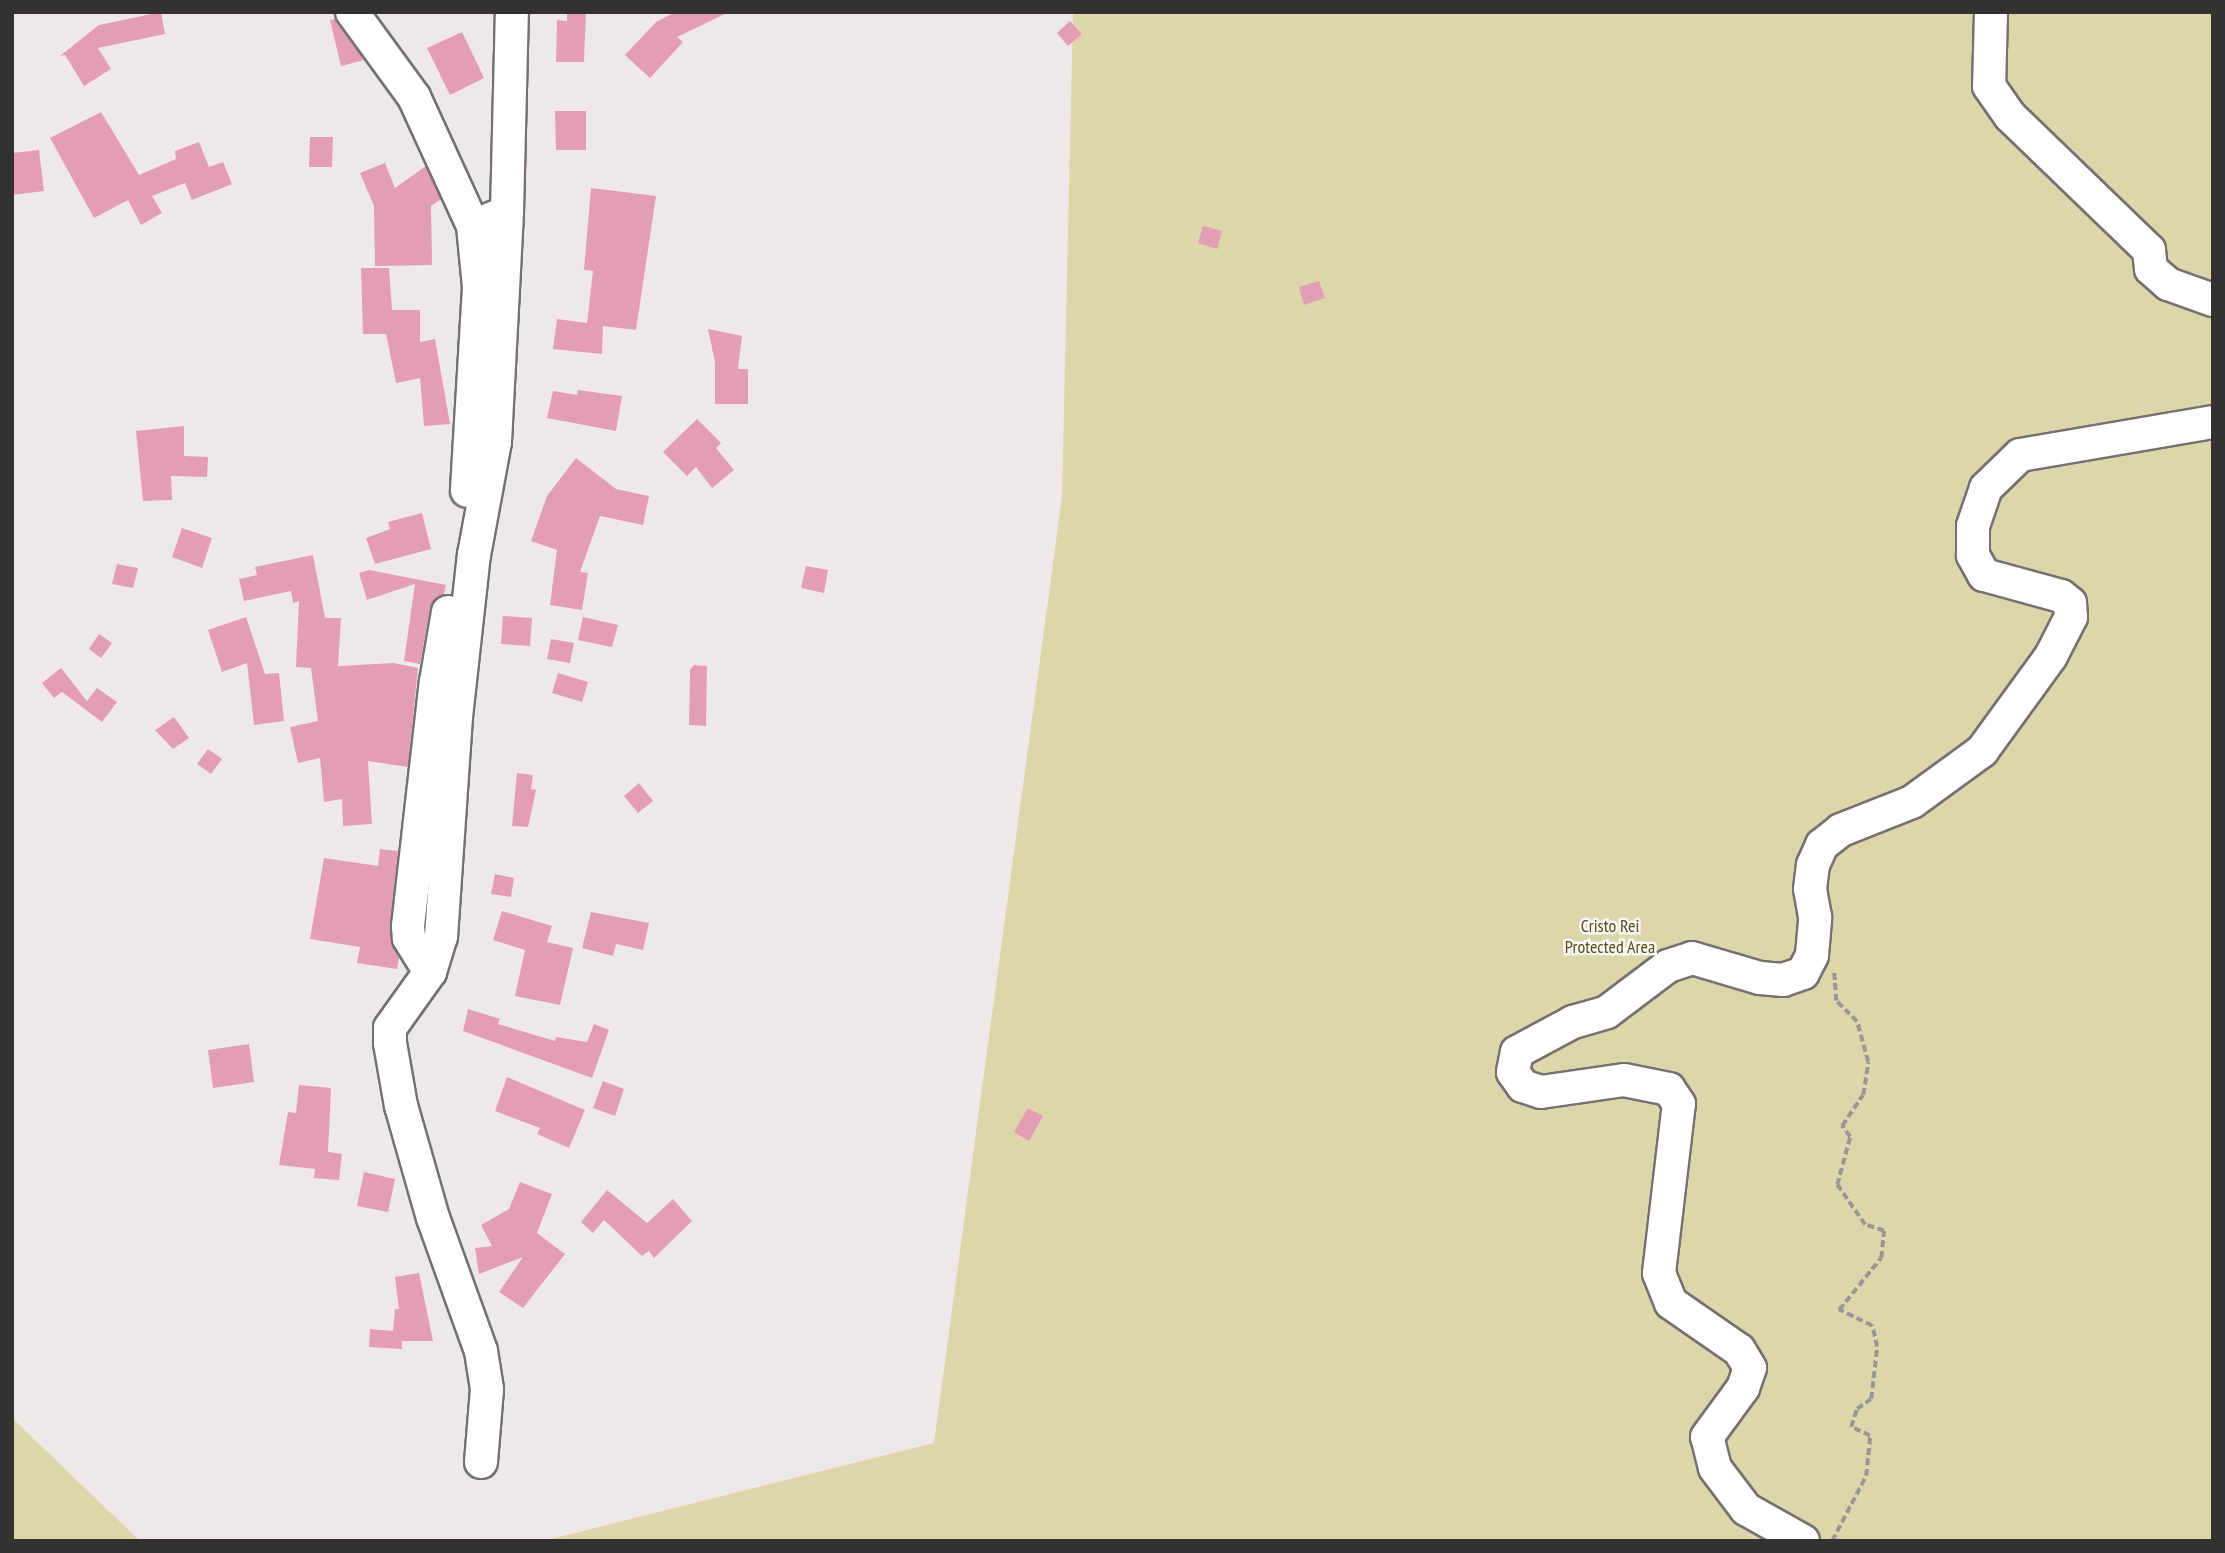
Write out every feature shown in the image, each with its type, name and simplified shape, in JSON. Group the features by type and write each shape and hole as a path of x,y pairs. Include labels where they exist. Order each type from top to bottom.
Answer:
{"street":[{"path":"352,12 414,97 473,226 479,287 469,478 436,682 408,926 409,938 430,972"},
{"path":"481,1462 487,1390 481,1351 433,1218 401,1106 390,1028 430,972 441,937 456,717 474,555 495,442 507,212 512,12"},
{"path":"1991,12 1989,86 2010,116 2149,250 2151,269 2168,284 2213,300"},
{"path":"473,226 507,212"},
{"path":"1803,1541 1746,1509 1715,1468 1707,1437 1725,1407 1743,1388 1750,1368 1739,1350 1671,1303 1659,1273 1679,1104 1669,1089 1624,1080 1541,1092 1523,1086 1514,1072 1517,1052 1534,1039 1607,1012 1668,966 1692,958 1783,980 1803,973 1814,938 1810,889 1813,865 1822,845 1841,830 1912,802 1982,751 2051,656 2071,617 2070,603 2061,596 1984,575 1973,555 1973,526 1986,488 2020,455 2213,422"}],"path":[{"path":"1814,938 1837,975 1836,1002 1857,1022 1867,1062 1863,1095 1842,1126 1850,1137 1837,1185 1865,1225 1884,1231 1881,1258 1839,1310 1872,1326 1877,1346 1871,1399 1857,1409 1851,1427 1870,1436 1866,1476 1832,1541"}],"green space":[{"name":"Cristo Rei Protected Area","path":"1073,12 2213,12 2213,1541 543,1541 934,1443 1062,497"},
{"path":"12,1418 140,1541 12,1541"}],"building":[{"path":"161,12 165,34 98,48 111,69 84,86 65,55 60,56 99,25"},
{"path":"567,12 586,12 584,62 556,62 557,20 567,21"},
{"path":"675,12 729,12 677,37 683,42 650,78 625,55 656,22"},
{"path":"335,19 364,60 341,66 330,20"},
{"path":"1070,21 1082,34 1068,46 1057,33"},
{"path":"462,32 484,78 450,95 427,48"},
{"path":"555,111 586,111 586,150 556,150"},
{"path":"101,112 139,175 176,159 175,151 199,142 209,167 223,162 232,184 192,200 185,183 152,196 162,213 141,225 128,200 94,218 50,138"},
{"path":"310,137 333,137 332,167 309,167"},
{"path":"39,150 44,191 12,195 12,153"},
{"path":"385,163 395,188 426,166 441,199 431,206 432,265 375,266 374,206 360,173"},
{"path":"591,188 656,196 636,330 603,326 602,354 553,349 557,319 587,323 593,271 584,270"},
{"path":"1203,226 1222,231 1217,249 1198,243"},
{"path":"361,268 389,268 392,310 420,310 420,342 435,339 450,424 424,426 420,378 396,383 386,334 363,334"},
{"path":"1319,281 1325,298 1304,305 1299,287"},
{"path":"708,329 742,336 738,369 748,369 748,404 715,404 715,362"},
{"path":"578,390 622,396 616,431 547,418 553,391 577,395"},
{"path":"697,419 721,443 716,448 734,470 712,488 696,467 687,476 663,452"},
{"path":"184,426 184,456 208,457 207,477 171,476 172,500 143,501 136,431"},
{"path":"576,458 616,489 649,496 643,525 600,516 580,572 588,573 582,610 550,605 557,550 531,541 547,496"},
{"path":"422,513 431,549 375,564 366,538 390,529 388,522"},
{"path":"182,528 212,538 202,568 172,557"},
{"path":"313,555 325,618 341,618 338,666 394,663 418,668 408,767 368,761 372,824 343,826 342,799 324,802 320,758 298,763 290,727 318,721 311,668 296,667 299,601 293,603 291,591 244,601 239,579 257,575 255,567"},
{"path":"117,564 138,568 133,588 112,584"},
{"path":"806,566 828,570 824,593 801,588"},
{"path":"369,570 446,585 444,594 430,608 420,664 404,661 415,584 367,600 359,573"},
{"path":"503,616 532,618 530,646 501,644"},
{"path":"246,617 265,674 279,673 284,721 254,725 247,663 222,672 208,630"},
{"path":"583,617 618,625 612,647 578,640"},
{"path":"99,634 112,643 101,658 89,649"},
{"path":"551,639 574,643 570,663 547,659"},
{"path":"694,665 707,666 706,726 689,725 690,670"},
{"path":"61,668 87,701 97,688 117,702 102,722 62,692 54,698 42,683"},
{"path":"558,673 588,682 582,702 552,693"},
{"path":"174,717 189,738 173,749 155,730"},
{"path":"208,749 222,759 211,774 197,764"},
{"path":"517,773 533,775 531,789 536,790 528,827 512,826"},
{"path":"639,783 653,801 638,813 624,796"},
{"path":"380,849 398,851 390,927 399,957 397,969 357,963 360,947 310,939 324,858 378,866"},
{"path":"495,874 514,878 511,897 491,894"},
{"path":"502,911 552,926 547,942 573,948 560,1005 515,996 525,950 493,940"},
{"path":"591,912 649,923 643,950 616,944 613,956 582,948"},
{"path":"468,1009 500,1019 498,1024 555,1041 556,1037 587,1042 594,1024 609,1030 592,1078 463,1031"},
{"path":"249,1044 254,1082 213,1088 208,1050"},
{"path":"507,1077 585,1110 569,1148 537,1134 540,1128 495,1111"},
{"path":"603,1081 624,1089 615,1116 593,1108"},
{"path":"299,1085 331,1088 328,1152 342,1154 339,1180 314,1178 315,1169 279,1165 288,1112 296,1113"},
{"path":"1028,1108 1043,1116 1029,1141 1014,1132"},
{"path":"364,1172 395,1179 388,1212 357,1206"},
{"path":"520,1182 552,1194 537,1233 565,1254 523,1308 499,1292 523,1257 479,1274 475,1248 492,1246 481,1225 509,1209"},
{"path":"607,1190 647,1223 673,1199 692,1221 654,1258 649,1251 642,1256 604,1220 593,1233 581,1222"},
{"path":"419,1273 433,1341 402,1341 402,1349 369,1347 370,1329 393,1331 395,1309 399,1309 395,1277"}]}
